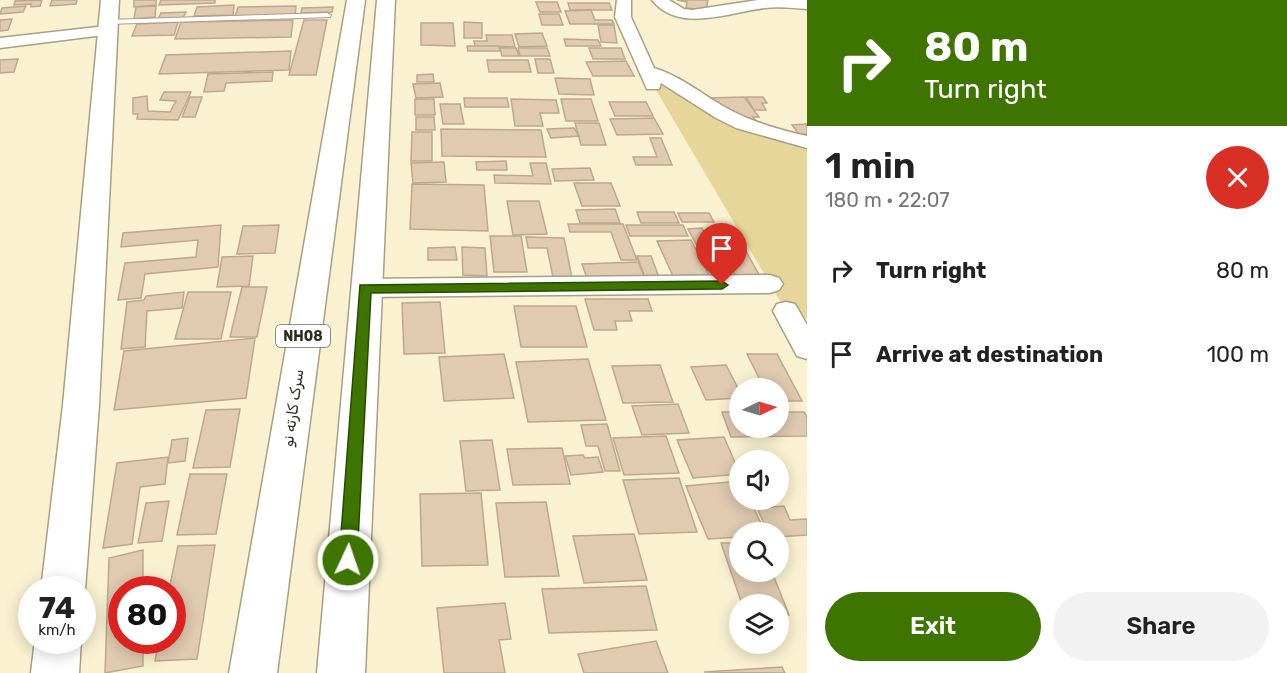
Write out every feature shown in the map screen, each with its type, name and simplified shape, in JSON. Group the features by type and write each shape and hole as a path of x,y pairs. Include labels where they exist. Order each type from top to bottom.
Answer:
{"main road":[{"name":"سرک کارته نو","path":"254,673 338,106 356,0"},
{"path":"341,673 365,288 387,0"},
{"path":"64,576 81,405 108,18"},
{"path":"55,673 57,654"}],"street":[{"path":"624,0 623,17 649,78 666,76 724,115 776,135 807,142"},
{"path":"659,0 680,13 692,15 768,3 807,4"},
{"path":"0,43 108,18"},
{"path":"365,288 770,285"},
{"path":"786,311 807,349"}],"lane":[{"path":"108,18 327,15"}],"shaded area":[{"path":"653,85 670,87 752,134 807,148 807,319 798,312 786,311"}],"building":[{"path":"42,0 40,6 14,5 15,1"},
{"path":"52,0 77,0 76,4 50,6"},
{"path":"134,0 156,0 156,5 134,7"},
{"path":"161,0 215,0 215,3 159,5"},
{"path":"677,0 708,0 706,10 686,8 687,2"},
{"path":"536,2 557,2 561,12 540,12"},
{"path":"568,3 609,3 612,10 570,10"},
{"path":"234,5 233,15 194,16 197,7"},
{"path":"26,6 23,12 0,14 2,8"},
{"path":"156,6 155,17 134,19 136,7"},
{"path":"296,6 295,16 235,17 238,7"},
{"path":"333,7 332,12 301,13 302,8"},
{"path":"591,10 595,20 612,20 614,24 570,24 565,11"},
{"path":"186,12 183,18 158,19 161,13"},
{"path":"539,14 559,14 563,25 542,25"},
{"path":"12,19 8,30 0,31 0,20"},
{"path":"293,20 291,37 175,39 181,22"},
{"path":"304,20 327,20 316,75 289,75"},
{"path":"178,22 174,35 132,36 137,24"},
{"path":"464,22 482,23 482,38 464,38"},
{"path":"421,23 453,23 455,46 421,45"},
{"path":"598,25 614,25 617,43 601,42"},
{"path":"542,33 547,46 519,47 515,34"},
{"path":"486,35 512,35 515,47 475,46 474,41 487,41"},
{"path":"564,39 598,40 601,46 566,46"},
{"path":"467,46 499,46 500,51 468,51"},
{"path":"500,48 516,48 519,56 502,56"},
{"path":"518,48 547,48 550,56 520,56"},
{"path":"589,48 621,48 625,59 593,59"},
{"path":"291,51 289,70 159,74 166,55"},
{"path":"18,59 14,72 0,73 0,60"},
{"path":"535,59 550,59 554,73 538,73"},
{"path":"487,60 528,60 531,72 489,72"},
{"path":"626,61 634,76 593,76 586,62"},
{"path":"273,72 272,81 226,83 224,91 204,92 208,74"},
{"path":"433,74 434,82 417,82 417,75"},
{"path":"555,78 590,79 594,95 559,94"},
{"path":"440,83 443,97 416,98 413,84"},
{"path":"164,92 191,92 178,120 137,119 138,114 133,114 133,98 147,96 148,111 170,112 176,101 160,100"},
{"path":"190,97 202,97 195,117 182,117"},
{"path":"744,97 759,117 753,117 758,124 726,111 709,98"},
{"path":"746,97 763,97 767,103 762,103 766,110 754,110"},
{"path":"464,98 507,98 509,107 465,107"},
{"path":"415,99 434,99 435,115 415,115"},
{"path":"511,99 556,100 559,113 540,113 543,126 515,126"},
{"path":"561,99 591,99 598,121 566,121"},
{"path":"609,102 646,102 653,116 615,116"},
{"path":"440,104 460,104 464,124 443,124"},
{"path":"416,117 434,117 435,130 416,130"},
{"path":"654,118 663,134 617,135 610,119"},
{"path":"575,123 599,123 606,145 581,145"},
{"path":"807,124 807,134 799,134 792,125"},
{"path":"574,128 579,136 551,138 547,129"},
{"path":"441,129 541,130 546,157 442,156"},
{"path":"412,132 432,132 432,161 411,161"},
{"path":"650,138 661,138 672,165 636,165 633,157 657,157"},
{"path":"506,161 507,170 477,170 476,162"},
{"path":"444,162 446,182 413,183 411,163"},
{"path":"530,163 546,163 551,184 495,183 494,175 533,176"},
{"path":"590,168 594,180 555,181 552,169"},
{"path":"574,183 611,183 620,206 582,206"},
{"path":"412,184 484,185 488,231 410,229"},
{"path":"507,201 539,201 547,234 513,235"},
{"path":"615,209 620,223 580,223 576,210"},
{"path":"637,212 674,212 679,223 641,223"},
{"path":"678,213 709,213 714,222 682,222"},
{"path":"568,224 623,224 637,260 621,260 611,232 570,232"},
{"path":"221,225 218,267 145,274 141,298 118,300 125,263 196,257 198,240 121,247 123,233"},
{"path":"279,225 275,253 237,254 243,226"},
{"path":"626,225 683,225 688,236 630,236"},
{"path":"702,228 716,255 702,255 688,229"},
{"path":"712,232 735,232 761,278 737,279"},
{"path":"490,236 521,236 527,272 494,272"},
{"path":"526,237 564,238 572,278 553,277 547,248 528,248"},
{"path":"691,240 709,275 673,276 657,241"},
{"path":"455,247 457,260 428,260 428,248"},
{"path":"462,247 485,248 487,276 463,275"},
{"path":"253,256 249,286 217,287 222,257"},
{"path":"637,256 651,256 660,280 646,280"},
{"path":"638,262 645,278 588,281 582,264"},
{"path":"242,287 267,287 257,337 230,337"},
{"path":"184,292 182,308 147,311 145,347 121,349 127,302 144,300 146,296"},
{"path":"188,292 231,292 221,339 175,339"},
{"path":"585,299 648,299 652,311 629,311 632,321 615,321 617,330 594,330"},
{"path":"440,302 445,353 404,354 402,303"},
{"path":"514,306 576,306 587,347 521,347"},
{"path":"255,338 246,398 114,410 124,351"},
{"path":"504,354 514,398 444,401 439,357"},
{"path":"747,354 777,354 802,401 789,401 789,378 759,378"},
{"path":"588,359 606,420 528,422 516,362"},
{"path":"660,365 673,402 623,403 612,366"},
{"path":"726,365 733,378 729,378 729,399 706,400 691,367"},
{"path":"678,404 689,433 642,435 632,406"},
{"path":"240,409 230,467 193,468 206,410"},
{"path":"722,412 729,412 729,431"},
{"path":"789,412 804,412 807,417 807,436 789,436"},
{"path":"607,424 620,471 605,471 598,446 586,446 581,425"},
{"path":"666,436 679,473 624,475 613,438"},
{"path":"724,437 730,450 729,475 693,478 677,440"},
{"path":"188,438 185,461 168,463 172,440"},
{"path":"492,440 500,490 466,491 460,441"},
{"path":"562,448 570,484 513,485 507,449"},
{"path":"583,455 585,458 598,457 603,472 571,475 565,456"},
{"path":"168,457 165,484 140,487 132,544 103,548 117,463"},
{"path":"190,474 227,474 216,534 177,535"},
{"path":"679,478 697,532 639,534 623,480"},
{"path":"729,482 729,510 755,510 760,522 729,522 729,538 708,539 686,486"},
{"path":"481,493 488,565 422,566 420,494"},
{"path":"169,501 162,541 138,543 146,503"},
{"path":"546,502 559,576 505,577 496,503"},
{"path":"758,510 786,510 790,520 807,519 807,535 789,536 789,522 763,522"},
{"path":"634,534 647,580 584,583 573,536"},
{"path":"721,543 729,543 729,566"},
{"path":"215,545 197,659 155,661 156,654 186,654 186,576 172,576 178,546"},
{"path":"143,550 143,576 108,576 109,558"},
{"path":"734,582 776,582 781,594 739,594"},
{"path":"646,586 657,630 549,633 542,589"},
{"path":"108,587 108,654 143,654 143,666 105,673"},
{"path":"505,603 511,639 499,640 505,673 444,673 437,608"},
{"path":"656,641 668,673 584,673 578,654"},
{"path":"782,667 785,673 704,672"}],"route":[{"path":"348,560 365,288 722,285"}]}
